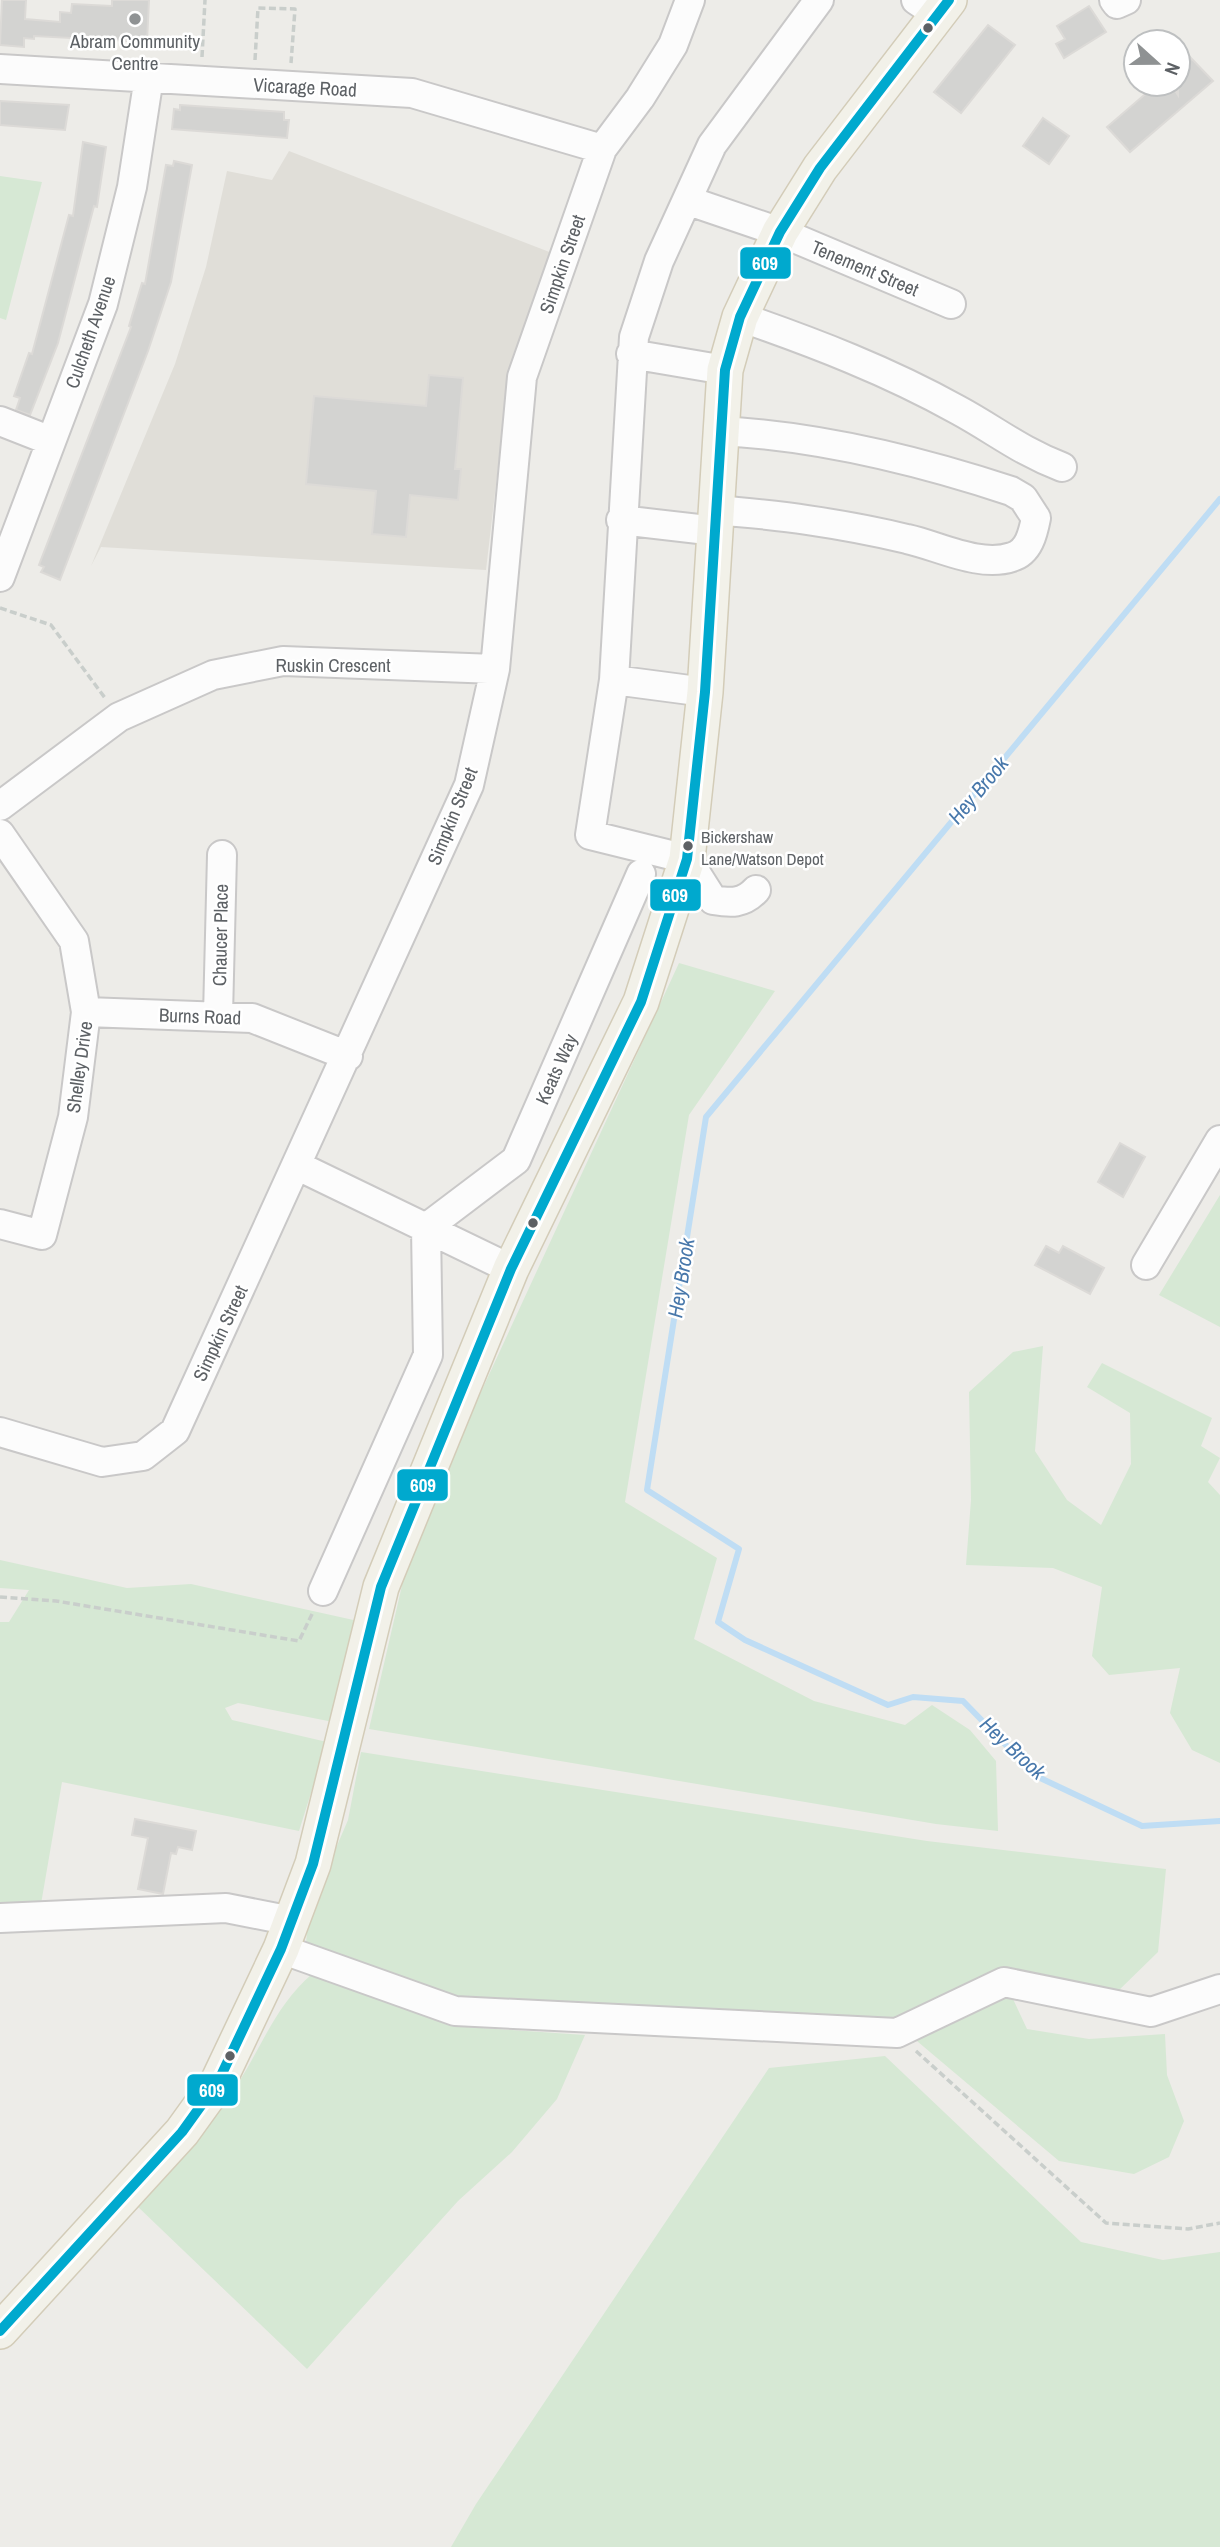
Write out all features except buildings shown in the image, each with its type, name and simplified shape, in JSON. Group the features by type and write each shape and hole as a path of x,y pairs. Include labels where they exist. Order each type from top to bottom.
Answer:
{"main road":[{"path":"0,2331 182,2132 218,2082 286,1935 316,1851 381,1587 511,1269 641,1002 687,859 705,692 725,370 740,317 780,232 934,5"}],"street":[{"name":"Simpkin Street","path":"0,1432 102,1462 143,1456 175,1431 298,1166 469,785 495,669 522,377 602,149 640,98 666,56 690,0"},
{"path":"756,890 748,898 731,904 713,900 687,859 590,835 614,680 631,354 659,261 689,201 712,145 819,0"},
{"path":"1114,0 1117,4 1126,0"},
{"name":"Vicarage Road","path":"0,69 412,93 602,149"},
{"name":"Culcheth Avenue","path":"0,577 103,304 132,187 149,77"},
{"name":"Tenement Street","path":"689,201 780,232 951,304"},
{"path":"740,317 845,354 959,410 1027,453 1062,467"},
{"path":"631,354 725,370"},
{"path":"0,421 51,441"},
{"path":"621,520 805,519 908,539 969,556 1000,559 1013,557 1024,550 1036,518 1023,498 1011,491 916,463 807,440 720,431"},
{"name":"Ruskin Crescent","path":"0,806 119,717 213,675 283,661 495,669"},
{"path":"614,680 705,692"},
{"name":"Shelley Drive","path":"0,834 74,941 86,1012 73,1117 41,1235 0,1224"},
{"name":"Chaucer Place","path":"218,1016 222,855"},
{"name":"Keats Way","path":"426,1228 516,1160 642,874"},
{"name":"Burns Road","path":"86,1012 252,1018 348,1056"},
{"path":"1146,1265 1220,1140"},
{"path":"298,1166 511,1269"},
{"path":"323,1591 428,1355 426,1228"},
{"path":"0,1917 226,1908 454,2011 897,2034 1004,1982 1151,2012 1220,1989"}],"path":[{"path":"201,80 205,0"},
{"path":"253,84 258,8 295,9 290,86"},
{"path":"0,608 51,625 119,717"},
{"path":"0,1597 81,1604 299,1641 323,1591"},
{"path":"897,2034 1106,2223 1188,2229 1220,2223"}],"shaded area":[{"path":"289,151 552,253 509,373 486,570 101,547 91,566 175,364 206,267 227,171 272,180"}],"green space":[{"path":"0,176 42,182 6,320 0,318"},
{"path":"679,963 775,991 689,1115 625,1502 717,1558 694,1639 814,1701 905,1725 932,1705 970,1730 996,1761 998,1831 936,1824 369,1729 406,1568 433,1496"},
{"path":"1220,1195 1220,1327 1159,1295"},
{"path":"1043,1346 1035,1451 1067,1500 1101,1525 1131,1464 1130,1413 1087,1387 1102,1363 1212,1418 1201,1446 1220,1458 1208,1482 1220,1495 1220,1763 1192,1750 1170,1713 1180,1668 1109,1675 1092,1656 1102,1587 1053,1568 966,1565 971,1500 969,1392 1013,1352"},
{"path":"0,1560 127,1588 191,1584 358,1621 333,1722 238,1703 225,1708 232,1720 327,1742 299,1831 62,1782 41,1904 0,1907 0,1622 9,1622 29,1590 0,1588"},
{"path":"361,1752 927,1841 1166,1869 1158,1952 1115,1994 1000,1974 893,2023 459,2000 343,1964 306,1943 309,1911 348,1820"},
{"path":"312,1974 453,2026 585,2035 557,2099 512,2152 458,2201 307,2369 135,2204 176,2162 214,2117 237,2085 279,2012"},
{"path":"998,1995 1013,1999 1027,2029 1089,2039 1165,2034 1167,2075 1184,2121 1169,2157 1134,2174 1059,2161 911,2036"},
{"path":"885,2056 1081,2242 1163,2260 1220,2252 1220,2547 451,2547 476,2504 769,2068"}],"waterway":[{"name":"Hey Brook","path":"1220,499 706,1117 647,1490 739,1549 718,1622 745,1640 888,1705 913,1697 963,1701 1036,1776 1142,1826 1220,1821"}],"transit line":[{"name":"609","path":"0,2331 182,2132 218,2082 281,1949 313,1864 381,1587 511,1269 641,1002 687,859 705,692 725,370 740,317 780,232 820,168 949,0"}],"place":[{"name":"Abram Community Centre","path":"135,19"},
{"name":"Bickershaw Lane/Watson Depot","path":"688,846"}]}
